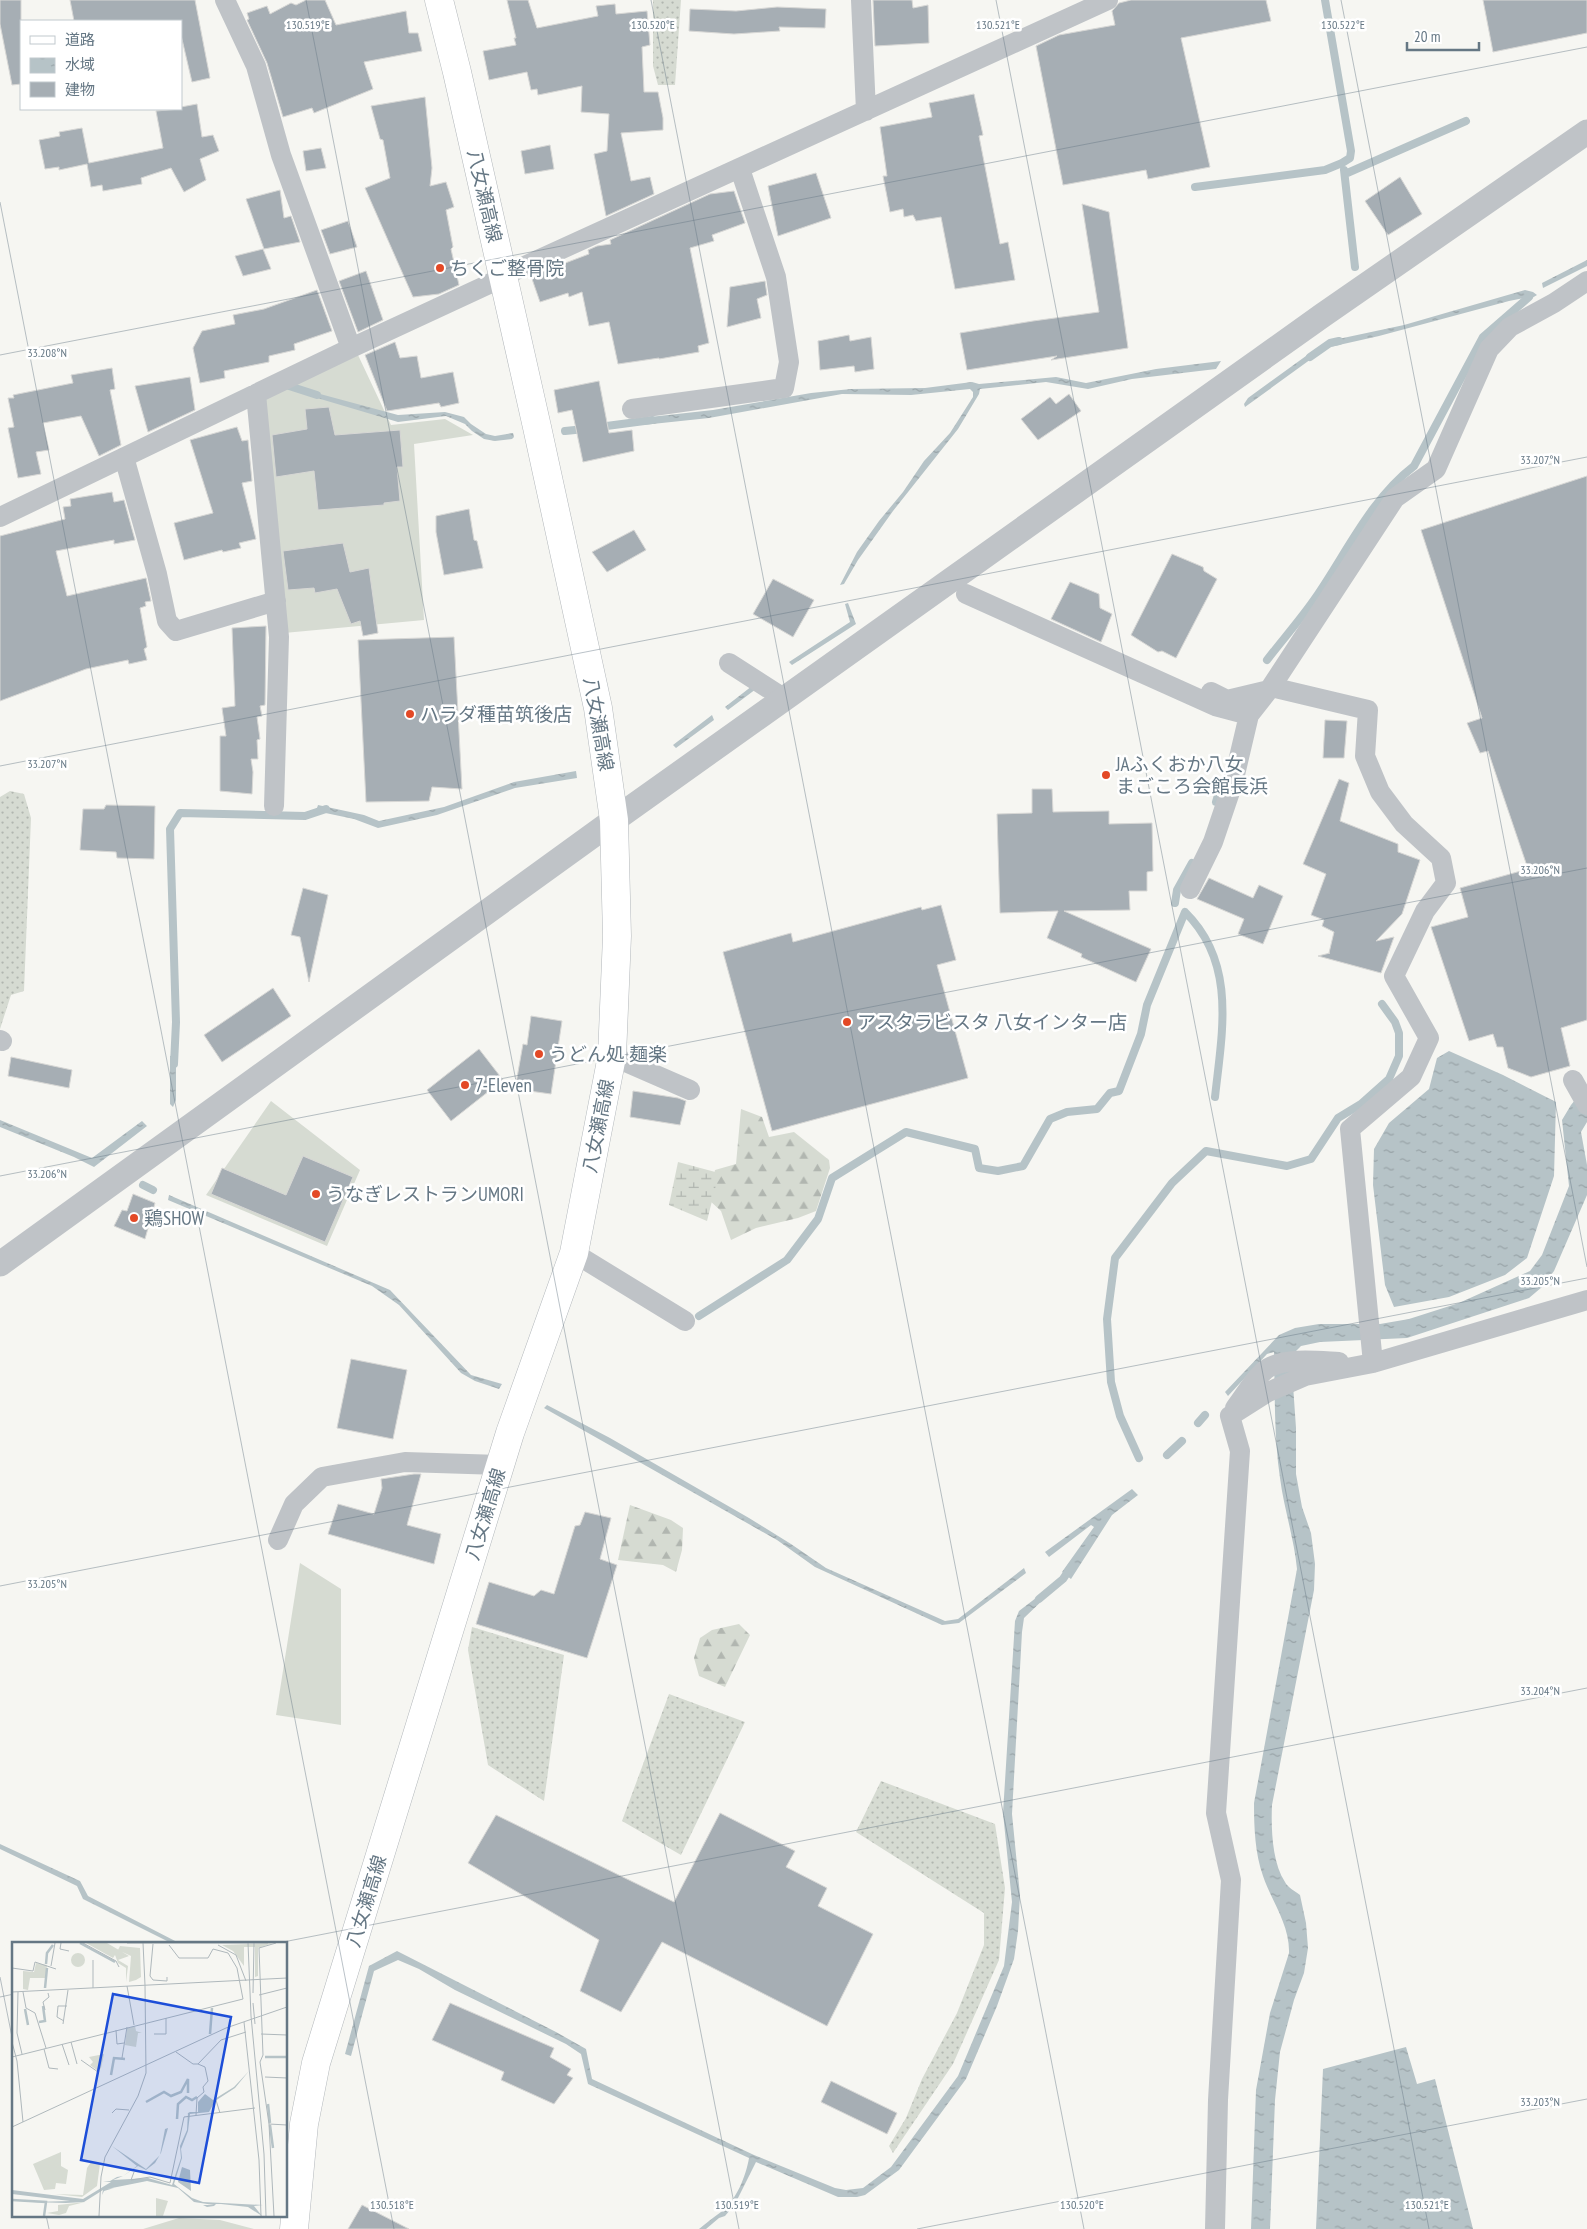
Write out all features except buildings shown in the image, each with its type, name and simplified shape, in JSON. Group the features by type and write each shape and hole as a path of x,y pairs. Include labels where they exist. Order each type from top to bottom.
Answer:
{"main road":[{"name":"八女瀬高線","path":"294,2229 304,2124 316,2064 500,1465 574,1253 612,1056 617,936 614,820 598,708 503,277 439,0"}],"street":[{"path":"225,0 256,66 281,154 351,348"},
{"path":"861,0 866,112"},
{"path":"0,517 596,232 866,112 1108,0"},
{"path":"0,1264 785,698 1323,315 1587,132"},
{"path":"632,409 784,388 790,362 776,277 740,169"},
{"path":"1190,889 1212,842 1233,783 1249,715 1270,688 1395,498 1436,469 1489,349 1510,327 1554,303 1587,281"},
{"path":"256,394 279,637 274,806"},
{"path":"124,457 157,574 167,621 176,631 276,601"},
{"path":"966,594 1215,706 1249,715"},
{"path":"729,662 785,698"},
{"path":"1174,675 1227,700 1270,688 1368,710 1365,756 1380,792 1404,824 1441,858 1446,883 1425,912 1394,976 1429,1038 1411,1077 1350,1129 1372,1354"},
{"path":"612,1056 690,1090"},
{"path":"574,1253 685,1321"},
{"path":"1214,2229 1218,2100 1231,1880 1216,1813 1240,1451 1230,1416 1268,1392 1305,1376 1372,1354 1587,1300"},
{"path":"278,1540 294,1504 322,1478 405,1462 500,1465"}],"green space":[{"path":"653,0 681,0 675,85 658,85 653,66"},
{"path":"358,355 391,425 445,419 473,435 414,444 424,620 284,633 262,400"},
{"path":"10,791 24,794 31,818 24,991 11,995 0,1029 0,797"},
{"path":"271,1101 360,1170 327,1246 206,1195"},
{"path":"741,1109 762,1117 769,1137 794,1132 829,1160 830,1168 816,1211 798,1218 756,1228 731,1240 721,1211 709,1200 715,1170 736,1164"},
{"path":"678,1162 719,1173 707,1221 669,1205"},
{"path":"630,1505 671,1520 683,1528 682,1550 676,1572 663,1565 618,1560"},
{"path":"300,1563 341,1589 341,1725 276,1715"},
{"path":"739,1624 750,1635 725,1687 699,1676 694,1658 700,1638 712,1630"},
{"path":"472,1627 564,1655 544,1801 488,1765 468,1650"},
{"path":"669,1694 745,1722 681,1855 622,1821"},
{"path":"881,1781 995,1824 1005,1888 999,1960 953,2064 893,2153 889,2146 906,2118 922,2079 957,2013 984,1945 984,1913 856,1832"},
{"path":"179,2218 220,2220 254,2229 143,2229"}],"water":[{"path":"1587,260 1587,266 1543,288 1542,283"},
{"path":"1525,290 1537,295 1527,301 1524,298 1509,301 1379,336 1330,347 1329,341 1404,325"},
{"path":"1317,348 1318,354 1245,407 1244,404 1248,398"},
{"path":"1221,361 1216,369 1132,379 1088,389 1046,382 980,389 979,394 958,429 893,511 858,560 844,584 840,585 857,552 879,521 903,492 924,461 950,433 973,397 973,392 970,389 911,395 842,394 709,418 643,425 641,418 713,410 811,393 851,389 925,388 972,382 979,384 1056,377 1086,383 1156,369"},
{"path":"309,391 398,415 445,412 464,417 486,434 495,436 513,433 514,437 512,439 495,441 484,439 465,424 446,416 398,422 307,395"},
{"path":"848,603 856,624 792,665 789,662 850,622 845,604"},
{"path":"752,686 756,689 728,710 725,707"},
{"path":"712,715 714,720 676,748 673,745"},
{"path":"576,771 577,778 515,788 437,815 378,828 354,819 316,811 318,805 364,815 379,821 444,807 514,782"},
{"path":"1449,1051 1503,1075 1556,1102 1554,1176 1527,1258 1505,1275 1449,1297 1394,1307 1385,1285 1373,1185 1374,1149 1389,1123 1429,1089 1437,1058"},
{"path":"176,1055 176,1100 173,1107 170,1104 170,1056"},
{"path":"1587,1085 1587,1122 1581,1132 1587,1165 1587,1195 1554,1271 1542,1287 1529,1298 1407,1338 1320,1342 1301,1346 1291,1356 1296,1428 1296,1474 1302,1507 1311,1533 1315,1564 1314,1590 1272,1805 1272,1824 1273,1845 1277,1865 1287,1886 1300,1895 1306,1923 1308,1948 1304,1973 1294,2000 1280,2052 1275,2100 1270,2229 1251,2229 1256,2090 1270,2013 1289,1953 1289,1943 1284,1923 1263,1876 1258,1858 1254,1803 1297,1569 1278,1463 1274,1352 1267,1354 1228,1396 1225,1392 1279,1335 1295,1328 1319,1324 1380,1324 1409,1319 1459,1303 1530,1271 1542,1255 1569,1186 1562,1120"},
{"path":"0,1120 92,1158 142,1121 147,1126 94,1167 0,1127"},
{"path":"169,1195 390,1290 471,1375 502,1384 499,1389 475,1381 461,1373 399,1305 372,1286 168,1200"},
{"path":"547,1405 610,1438 749,1518 826,1568 945,1621 958,1619 1024,1568 1026,1573 959,1623 942,1625 815,1567 777,1540 544,1408"},
{"path":"1132,1489 1138,1495 1112,1515 1071,1579 1062,1572 1094,1527 1091,1525 1049,1557 1045,1552"},
{"path":"1045,1591 1048,1595 1024,1618 1022,1632 1012,1814 1020,1895 1014,1959 997,2006 966,2079 899,2170 865,2195 838,2197 756,2162 735,2204 725,2216 719,2218 706,2229 699,2229 721,2212 736,2195 743,2180 749,2158 588,2084 581,2054 566,2044 398,1960 374,1971 351,2056 345,2054 369,1966 397,1951 586,2049 592,2079 754,2155 835,2188 846,2190 863,2188 891,2167 958,2076 1004,1966 1012,1902 1003,1813 1015,1621 1019,1611"},
{"path":"0,1844 80,1881 88,1896 177,1942 169,1942 83,1899 77,1886 0,1849"},
{"path":"1406,2047 1417,2084 1435,2079 1473,2229 1316,2229 1323,2069"}],"waterway":[{"path":"1195,187 1325,170 1350,158 1351,151 1325,0"},
{"path":"1345,174 1466,121"},
{"path":"1344,170 1355,267"},
{"path":"1267,660 1316,597 1360,527 1384,494 1414,466 1483,337 1529,297"},
{"path":"1310,357 1330,343 1339,341"},
{"path":"286,385 317,395"},
{"path":"599,427 652,420"},
{"path":"565,431 585,429"},
{"path":"1216,802 1222,782"},
{"path":"174,1064 176,1022 170,829 180,813 305,816 326,809"},
{"path":"1175,903 1177,890 1192,863"},
{"path":"699,1316 787,1260 818,1219 832,1178 906,1132 975,1149 979,1168 998,1171 1023,1166 1050,1119 1067,1112 1097,1109 1110,1093 1119,1091 1141,1034 1147,1005 1185,912 1202,932 1213,953 1219,976 1222,999 1222,1023 1215,1097"},
{"path":"1139,1458 1120,1416 1111,1382 1107,1319 1115,1258 1172,1183 1206,1151 1287,1166 1311,1159 1338,1118 1361,1104 1389,1079 1399,1056 1399,1033 1395,1022 1382,1004"},
{"path":"143,1185 153,1190"},
{"path":"1198,1423 1205,1415"},
{"path":"1167,1455 1182,1441"},
{"path":"1039,1599 1063,1579 1071,1567"}],"place":[{"name":"ちくご整骨院","path":"440,268"},
{"name":"ハラダ種苗筑後店","path":"410,714"},
{"name":"JAふくおか八女 まごころ会館長浜","path":"1106,775"},
{"name":"アスタラビスタ 八女インター店","path":"847,1022"},
{"name":"うどん処 麺楽","path":"539,1054"},
{"name":"7-Eleven","path":"465,1085"},
{"name":"うなぎレストランUMORI","path":"316,1194"},
{"name":"鶏SHOW","path":"134,1218"}]}
